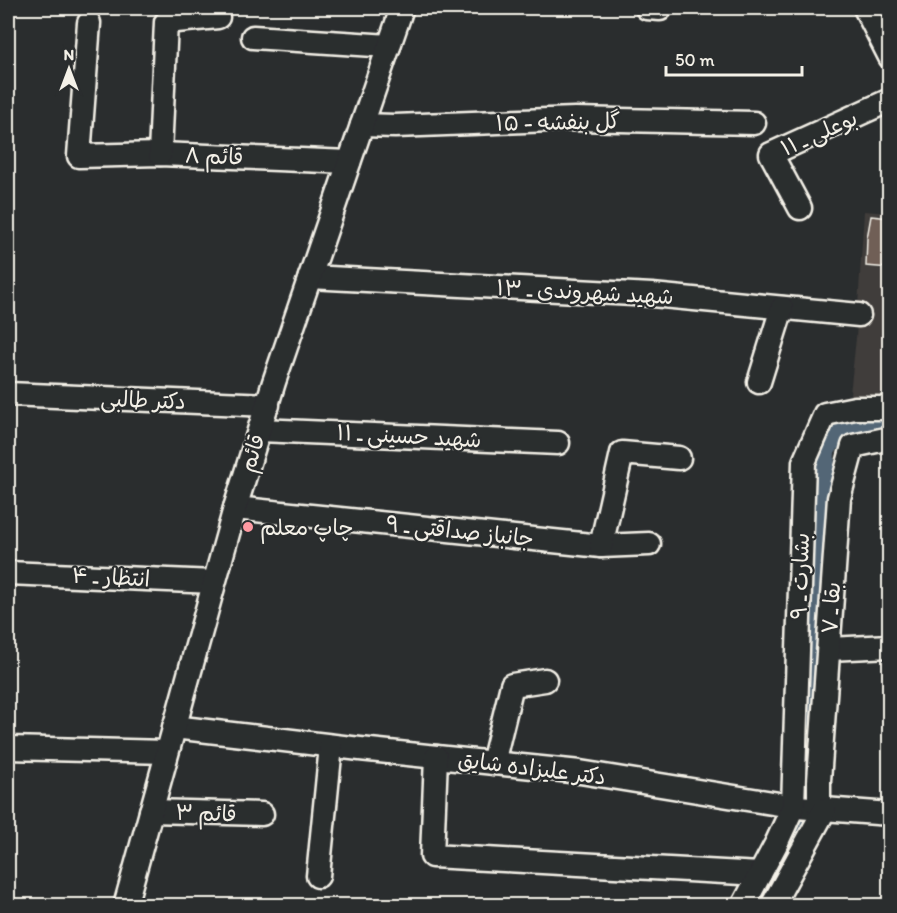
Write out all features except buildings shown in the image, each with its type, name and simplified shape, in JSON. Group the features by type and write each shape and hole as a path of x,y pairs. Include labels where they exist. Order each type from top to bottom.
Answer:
{"street":[{"name":"قائم","path":"125,906 235,508 310,277 402,8"},
{"path":"865,8 890,57"},
{"path":"160,154 166,22 218,17"},
{"name":"قائم ۸","path":"89,23 79,156 160,154 349,162"},
{"path":"253,37 389,46"},
{"name":"بوعلی ـ ۱۱","path":"800,208 771,154 890,100"},
{"name":"گل بنفشه - ۱۵","path":"362,125 575,120 754,123"},
{"name":"شهید شهروندی ـ ۱۳","path":"310,277 652,295 859,315"},
{"path":"759,382 782,308"},
{"name":"دکتر طالبی","path":"13,395 268,405"},
{"name":"بشارت ـ ۹","path":"793,807 804,462 825,414 855,408 890,408"},
{"name":"شهید حسینی ـ ۱۱","path":"260,430 558,443"},
{"name":"بقا ـ ۷","path":"822,809 819,781 839,498 853,446 890,438"},
{"path":"601,546 622,453 679,458"},
{"name":"جانباز صداقتی ـ ۹","path":"235,508 601,546 649,544"},
{"name":"انتظار ـ ۴","path":"8,573 214,582"},
{"path":"829,649 890,646"},
{"path":"493,763 512,686 545,680"},
{"name":"دکتر علیزاده شایق","path":"174,727 580,772 793,807 890,814"},
{"path":"318,876 332,746"},
{"path":"8,748 167,752"},
{"path":"436,757 432,856 760,874"},
{"path":"743,906 793,807"},
{"path":"772,906 822,809"},
{"name":"قائم ۳","path":"151,811 262,814"}],"shaded area":[{"path":"864,211 889,213 889,401 849,403 856,338"}],"waterway":[{"path":"813,718 825,451 839,428 866,421 890,419"},
{"path":"772,884 804,822"}],"place":[{"name":"چاپ معلم","path":"248,527"}]}
